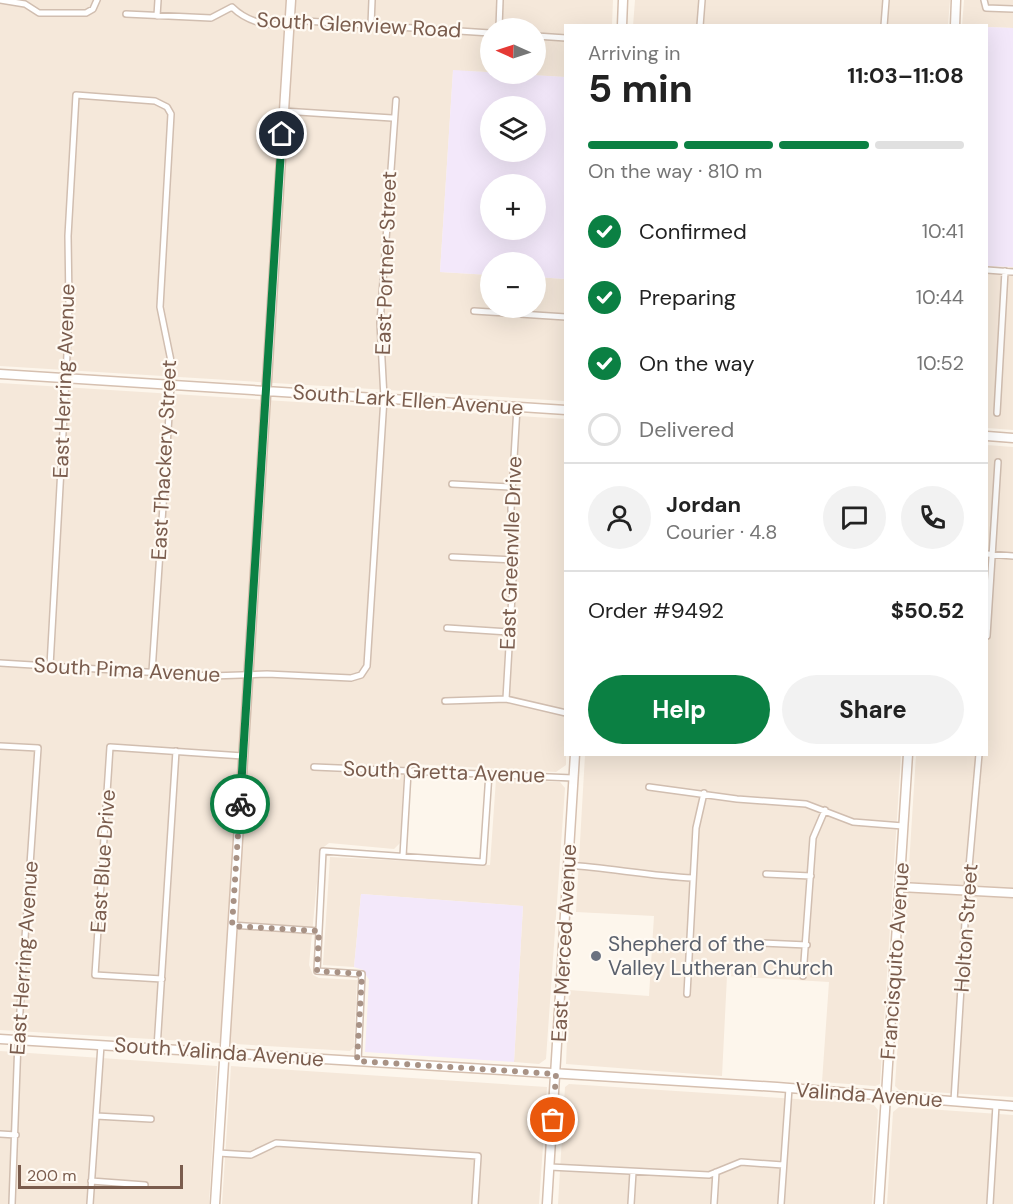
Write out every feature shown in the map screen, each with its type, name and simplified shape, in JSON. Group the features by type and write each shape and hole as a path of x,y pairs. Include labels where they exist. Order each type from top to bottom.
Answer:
{"street":[{"path":"0,0 25,4 39,13 86,13 93,9 97,0"},
{"path":"157,16 158,0"},
{"path":"228,0 232,7"},
{"path":"215,1204 291,0"},
{"path":"371,25 372,0"},
{"path":"499,18 500,0"},
{"path":"621,24 623,0"},
{"path":"700,24 702,0"},
{"path":"884,24 886,0"},
{"path":"955,24 956,0"},
{"path":"984,0 986,8 1013,9"},
{"name":"South Glenview Road","path":"126,14 211,18 232,7 241,16 255,22 284,24 290,20 480,32"},
{"path":"546,37 564,38"},
{"name":"East Herring Avenue","path":"50,666 66,378 69,304 68,236 76,95 154,101 168,106"},
{"name":"East Portner Street","path":"361,675 367,666 384,399 380,323 396,100"},
{"name":"East Thackery Street","path":"152,672 171,385 171,361 160,307 172,121 168,106"},
{"path":"283,111 393,118"},
{"path":"988,270 1013,272"},
{"path":"997,413 1005,271"},
{"path":"474,311 564,317"},
{"name":"South Lark Ellen Avenue","path":"0,374 564,410"},
{"name":"East Greenvlle Drive","path":"506,699 514,560 512,487 517,407"},
{"path":"988,436 1013,438"},
{"path":"988,609 998,462"},
{"path":"452,484 512,487"},
{"path":"990,554 1013,556"},
{"path":"452,556 514,560"},
{"path":"447,628 509,632"},
{"name":"South Pima Avenue","path":"0,663 211,676 351,678 361,675"},
{"path":"445,701 506,699 564,713"},
{"name":"East Herring Avenue","path":"0,746 38,748 18,1040 12,1204"},
{"name":"East Blue Drive","path":"162,979 95,975 110,747 176,752"},
{"path":"157,1048 176,752 243,756"},
{"name":"East Merced Avenue","path":"547,1204 575,756"},
{"name":"Francisquito Avenue","path":"879,1204 908,756"},
{"name":"Holton Street","path":"954,1101 967,890 980,756"},
{"name":"South Gretta Avenue","path":"314,766 573,778"},
{"path":"403,856 408,772"},
{"path":"357,1061 362,974 317,971 323,851 483,862 489,773"},
{"path":"649,788 704,793 737,799 806,804 853,822 903,826"},
{"path":"687,994 696,828 704,793"},
{"path":"803,976 813,838 825,810"},
{"path":"568,865 616,869 646,876 693,878"},
{"path":"766,874 811,876"},
{"path":"900,886 1013,893"},
{"path":"232,926 319,931"},
{"path":"762,943 807,945"},
{"name":"South Valinda Avenue","path":"0,1039 724,1084"},
{"path":"90,1204 101,1045"},
{"name":"Valinda Avenue","path":"724,1084 1013,1106"},
{"path":"781,1204 789,1089"},
{"path":"990,1204 996,1105"},
{"path":"96,1116 151,1119"},
{"path":"0,1134 16,1135"},
{"path":"218,1153 251,1155 276,1143 478,1156 475,1204"},
{"path":"549,1167 710,1175 741,1162 783,1165"},
{"path":"631,1204 633,1172"},
{"path":"714,1204 716,1172"},
{"path":"91,1181 145,1185"}],"shaded area":[{"path":"0,0 613,0 612,24 564,24 564,77 546,76 546,18 480,18 480,72 453,71 440,272 480,274 480,318 546,318 546,278 564,279 564,401 0,366"},
{"path":"635,0 950,0 948,24 633,24"},
{"path":"964,0 1013,0 1013,28 988,27 988,24 962,24"},
{"path":"988,27 1013,28 1013,267 988,266"},
{"path":"453,70 480,72 480,84 546,84 546,76 564,77 564,279 546,278 546,252 480,252 480,274 440,272"},
{"path":"988,266 1013,267 1013,430 988,428"},
{"path":"0,383 564,419 564,756 566,756 566,765 556,772 414,764 404,769 400,843 394,849 329,843 320,850 309,965 313,975 319,978 357,980 354,1047 350,1051 0,1030"},
{"path":"988,445 1013,447 1013,1097 899,1090 895,1086 916,756 988,756"},
{"path":"585,756 901,756 880,1084 875,1086 822,1082 829,982 727,976 722,1076 566,1064 569,990 649,996 654,916 576,912"},
{"path":"496,779 560,782 565,788 546,1059 539,1064 514,1062 523,906 361,894 354,967 323,965 330,857 490,865"},
{"path":"361,894 523,906 514,1062 365,1052 369,980 363,970 354,967"},
{"path":"0,1051 217,1066 209,1204 0,1204"},
{"path":"231,1066 547,1087 539,1204 222,1204"},
{"path":"569,1084 873,1104 878,1110 872,1204 558,1204 565,1087"},
{"path":"899,1107 1013,1115 1013,1204 887,1204 893,1112"}],"way so far":[{"path":"240,804 232,926 319,931 317,971 362,974 357,1061 556,1074 553,1120"}],"place":[{"name":"Shepherd of the Valley Lutheran Church","path":"596,956"}],"route":[{"path":"240,804 282,134"}]}
